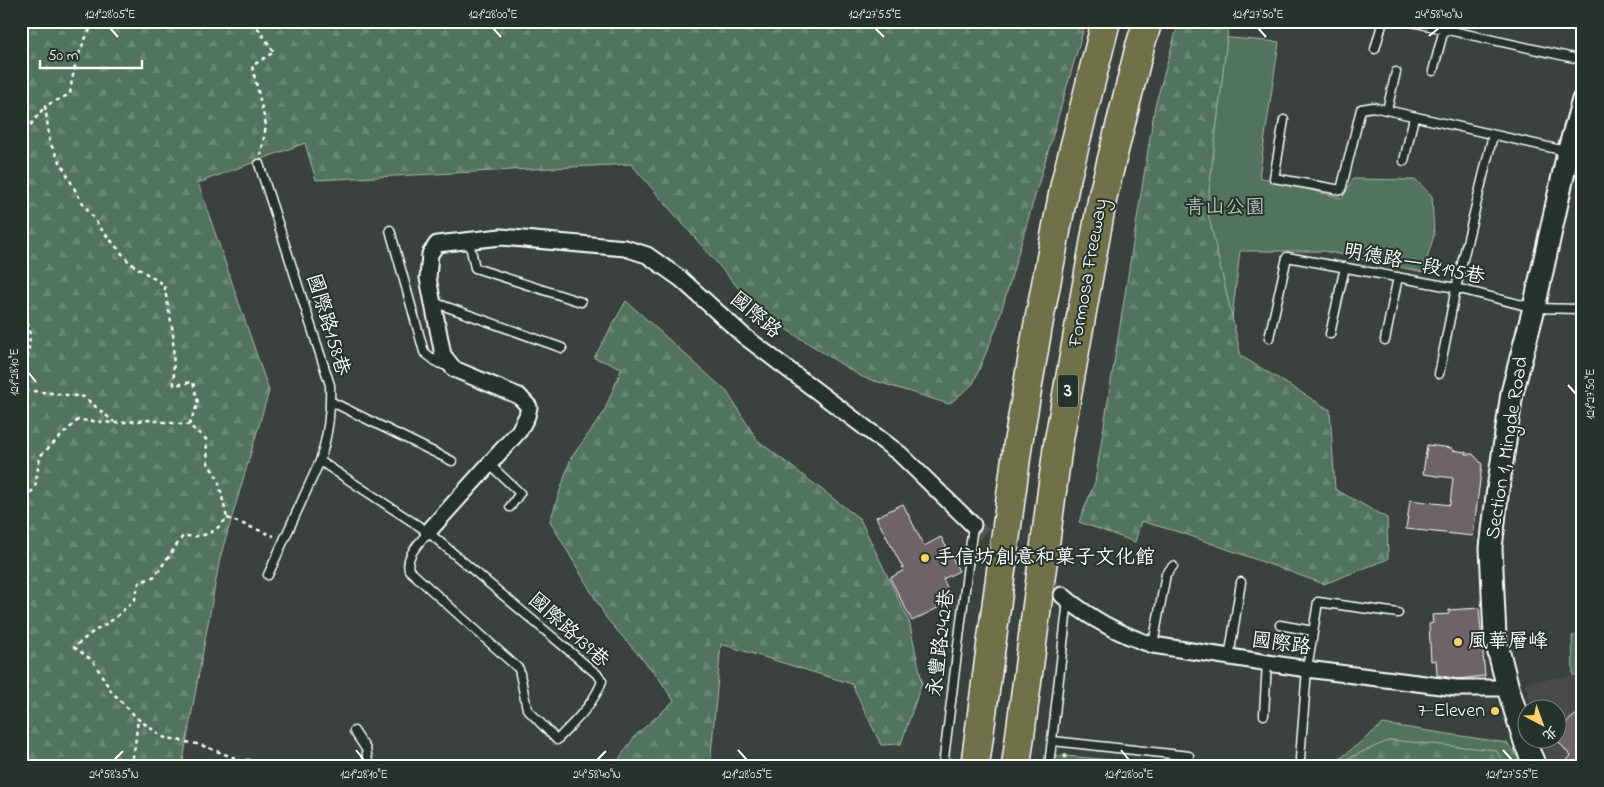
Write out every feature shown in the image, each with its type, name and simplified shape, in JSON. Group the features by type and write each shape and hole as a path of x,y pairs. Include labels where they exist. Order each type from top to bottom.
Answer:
{"highway":[{"name":"Formosa Freeway","path":"975,766 1018,443 1064,184 1106,21"},
{"name":"Formosa Freeway","path":"1016,766 1058,445 1103,195 1148,21"}],"street":[{"name":"Section 1, Mingde Road","path":"1535,766 1526,745 1508,688 1495,637 1491,548 1512,393 1576,154 1583,100"},
{"name":"國際路","path":"454,369 444,355 428,278 430,254 436,244 501,237 624,248 646,255 681,279 744,336 900,454 973,525"},
{"path":"428,532 519,431 527,416 529,407 519,396 454,369"},
{"name":"國際路","path":"1065,597 1108,626 1134,639 1153,645 1228,658 1456,688 1508,688"}],"lane":[{"path":"1375,49 1384,21"},
{"path":"1407,21 1583,60"},
{"path":"1433,71 1444,29"},
{"path":"1387,110 1396,72"},
{"path":"1284,120 1274,178 1342,190 1360,109 1373,107 1576,154"},
{"path":"1404,161 1414,117"},
{"path":"1439,374 1456,288 1493,135"},
{"name":"國際路158巷","path":"259,164 330,386 327,435 320,461 268,575"},
{"path":"390,230 424,352 438,363 454,369"},
{"path":"469,240 475,268 581,302"},
{"name":"明德路一段195巷","path":"1269,338 1288,257 1456,288 1534,308 1579,309 1583,306"},
{"path":"1330,334 1345,267"},
{"path":"1385,340 1398,277"},
{"path":"433,302 562,348"},
{"path":"330,401 452,461"},
{"path":"320,461 428,532"},
{"path":"490,464 520,493 510,507"},
{"name":"永豐路242巷","path":"943,766 973,525"},
{"name":"國際路139巷","path":"428,532 599,676 602,681 589,705 557,740 527,709 519,668 409,570 407,563 409,556 428,532"},
{"path":"1153,645 1166,574 1173,566"},
{"path":"1228,658 1241,582"},
{"path":"1049,766 1053,741 1065,597"},
{"path":"1300,759 1307,669 1318,602 1398,613"},
{"path":"1280,625 1313,631"},
{"path":"1264,715 1267,662"},
{"path":"354,731 366,749 369,766"},
{"path":"1053,741 1189,756"}],"path":[{"path":"21,138 45,106 70,94 72,77 82,43 94,22 98,21"},
{"path":"253,21 274,52 252,66 266,125 259,164"},
{"path":"45,106 50,143 80,199 102,230 130,263 164,285 173,332 174,385 193,382 198,403 189,425"},
{"path":"21,283 30,335 25,390 21,398"},
{"path":"25,390 84,397 116,423"},
{"path":"21,506 35,487 40,456 78,420 116,423 149,420 189,425 206,439 208,463 218,479 227,518"},
{"path":"227,518 283,540"},
{"path":"227,518 220,527 202,537 182,536 155,576 139,583 135,599 114,619 93,632 74,648 93,661 111,691 138,719 163,737 201,745 249,765"},
{"path":"130,766 134,753 138,719"}],"shaded area":[{"path":"1583,674 1583,766 1550,766 1544,750 1566,750 1566,700 1530,700 1525,682"}],"green space":[{"path":"21,21 1086,21 997,326 973,384 949,404 862,377 760,313 631,164 316,180 305,143 198,183 269,391 220,558 182,766 21,766"},
{"path":"1179,21 1229,21 1207,209 1241,356 1330,410 1335,489 1387,518 1388,559 1324,584 1185,534 1141,521 1135,542 1079,522 1095,482 1155,106"},
{"name":"青山公園","path":"1218,37 1279,42 1259,177 1342,198 1353,179 1416,180 1432,196 1434,235 1423,272 1324,251 1240,251 1232,318 1185,156"},
{"path":"626,301 727,392 757,440 860,519 909,621 922,682 901,744 881,745 852,684 721,644 710,766 614,766 635,736 674,701 658,677 607,619 550,521 571,458 603,414 622,368 594,358"},
{"path":"1572,636 1583,636 1583,674 1573,675"},
{"path":"1383,724 1507,743 1525,766 1331,766"},
{"path":"1390,740 1496,750 1505,766 1342,766 1344,760"},
{"path":"1054,755 1170,765 1172,766 1052,766"}],"building":[{"path":"1427,445 1452,448 1452,450 1466,452 1466,454 1473,454 1482,464 1473,536 1406,529 1410,500 1450,505 1453,478 1423,474"},
{"name":"手信坊創意和菓子文化館","path":"903,504 924,546 941,537 959,571 943,579 953,600 912,621 890,578 904,570 876,517"},
{"name":"風華層峰","path":"1479,608 1485,676 1458,679 1437,675 1436,660 1431,661 1429,624 1433,623 1432,615 1449,614 1449,610"},
{"path":"1583,709 1583,766 1572,766 1567,760 1571,756 1566,750 1566,723"}],"tunnel":[{"path":"973,525 1062,595"}],"place":[{"name":"手信坊創意和菓子文化館","path":"925,558"},
{"name":"風華層峰","path":"1458,642"},
{"name":"7-Eleven","path":"1495,711"}]}
